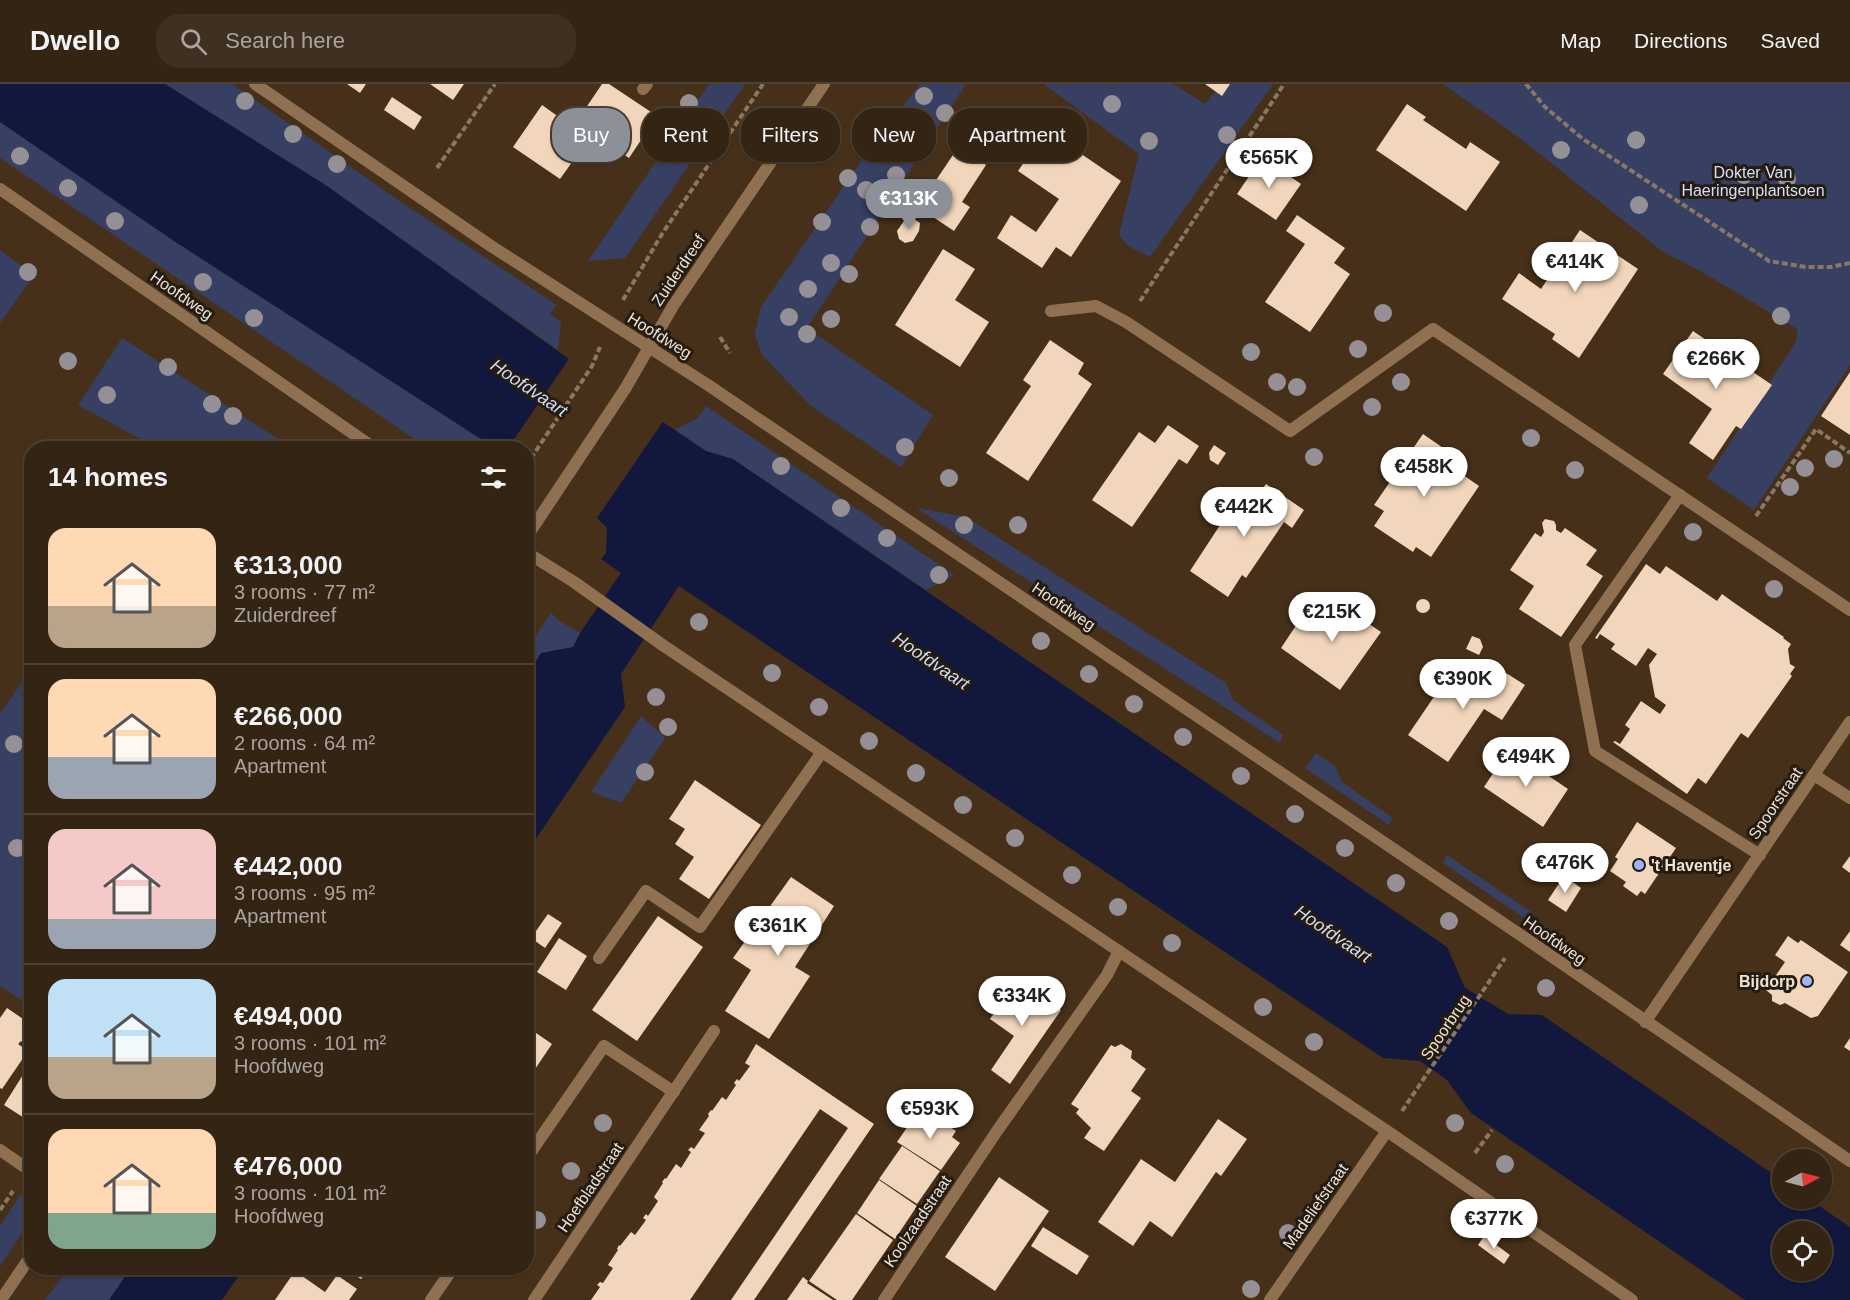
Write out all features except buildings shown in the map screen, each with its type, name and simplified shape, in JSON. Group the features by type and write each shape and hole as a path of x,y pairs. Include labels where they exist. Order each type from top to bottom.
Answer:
{"street":[{"name":"Hoofdweg","path":"255,84 491,246 708,385 837,472 1850,1161"},
{"name":"Zuiderdreef","path":"534,527 625,388 673,306 824,84"},
{"name":"Hoofdweg","path":"0,189 364,441"},
{"path":"1051,311 1096,306 1126,322 1290,431 1433,329 1850,610"},
{"path":"1680,495 1575,645 1595,751 1760,855"},
{"path":"534,557 1388,1131 1632,1300"},
{"name":"Spoorstraat","path":"1645,1022 1850,722"},
{"path":"599,958 646,891 700,927 822,752"},
{"path":"1814,775 1850,798"},
{"name":"Koolzaadstraat","path":"884,1300 1026,1088 1107,975 1119,951"},
{"name":"Hoefbladstraat","path":"534,1300 714,1031"},
{"path":"534,1147 604,1046 674,1092"},
{"name":"Madeliefstraat","path":"1270,1300 1345,1189 1388,1131"},
{"path":"0,1150 24,1166"},
{"path":"1,1300 24,1266"},
{"path":"431,1300 448,1275"}],"path":[{"path":"437,168 495,84"},
{"name":"Zuiderdreef","path":"610,323 662,234 764,84"},
{"path":"1126,322 1284,84"},
{"path":"1527,84 1545,107 1583,139 1768,261 1806,267 1831,267 1850,263"},
{"path":"720,338 730,353"},
{"path":"534,454 592,366"},
{"path":"1742,537 1816,429 1850,453"},
{"name":"Spoorbrug","path":"1408,1104 1502,963"},
{"path":"1475,1153 1492,1130"}],"green space":[{"path":"165,84 232,84 401,202 557,305 550,314 561,322 558,350 327,186"},
{"path":"709,84 745,84 728,108 693,108"},
{"path":"920,84 966,84 950,108 948,108 936,130 936,108 901,108"},
{"path":"1044,84 1173,84 1205,104 1222,84 1273,84 1150,257 1128,246 1119,235 1139,154 1087,116 1087,108 1077,108"},
{"name":"Dokter Van Haeringenplantsoen","path":"1443,84 1850,84 1850,365 1754,510 1707,478 1793,347 1797,338 1797,329 1704,273 1662,251 1517,136"},
{"path":"0,122 174,241 484,441 418,441 0,158"},
{"path":"656,162 691,162 625,258 588,261"},
{"path":"860,162 915,162 807,328 933,415 901,467 811,406 762,355 755,334 761,307"},
{"path":"0,250 34,275 0,323"},
{"path":"122,338 281,441 144,441 78,405"},
{"path":"706,406 954,575 926,590 733,459 706,451 674,430 698,418"},
{"path":"916,508 966,517 1226,683 1233,700 1283,735 1280,743"},
{"path":"551,613 580,633 573,647 541,653 534,664 534,638"},
{"path":"24,679 24,1001 0,986 0,714"},
{"path":"641,716 665,738 621,803 591,792"},
{"path":"1316,753 1335,766 1342,782 1393,818 1389,825 1305,768"},
{"path":"1447,855 1531,912 1527,920 1443,863"},
{"path":"22,1192 24,1194 24,1230 0,1266 0,1226"},
{"path":"64,1275 126,1275 109,1300 45,1300"}],"water":[{"name":"Hoofdvaart","path":"0,84 165,84 327,186 569,359 706,451 733,459 1447,947 1465,988 1508,1014 1542,1015 1772,1173 1772,1209 1824,1209 1850,1227 1850,1300 1745,1300 1471,1113 1447,1080 1420,1061 1383,1058 679,586 621,674 625,707 534,842 534,664 541,653 573,647 621,573 601,559 606,553 607,528 534,456 534,441 484,441 174,241 0,122"},
{"path":"126,1275 239,1275 222,1300 109,1300"}],"pier":[{"path":"571,356 664,420 595,521 534,479 534,441 513,441"}],"place":[{"name":"'t Haventje","path":"1639,865"},
{"name":"Bijdorp","path":"1807,981"}]}
